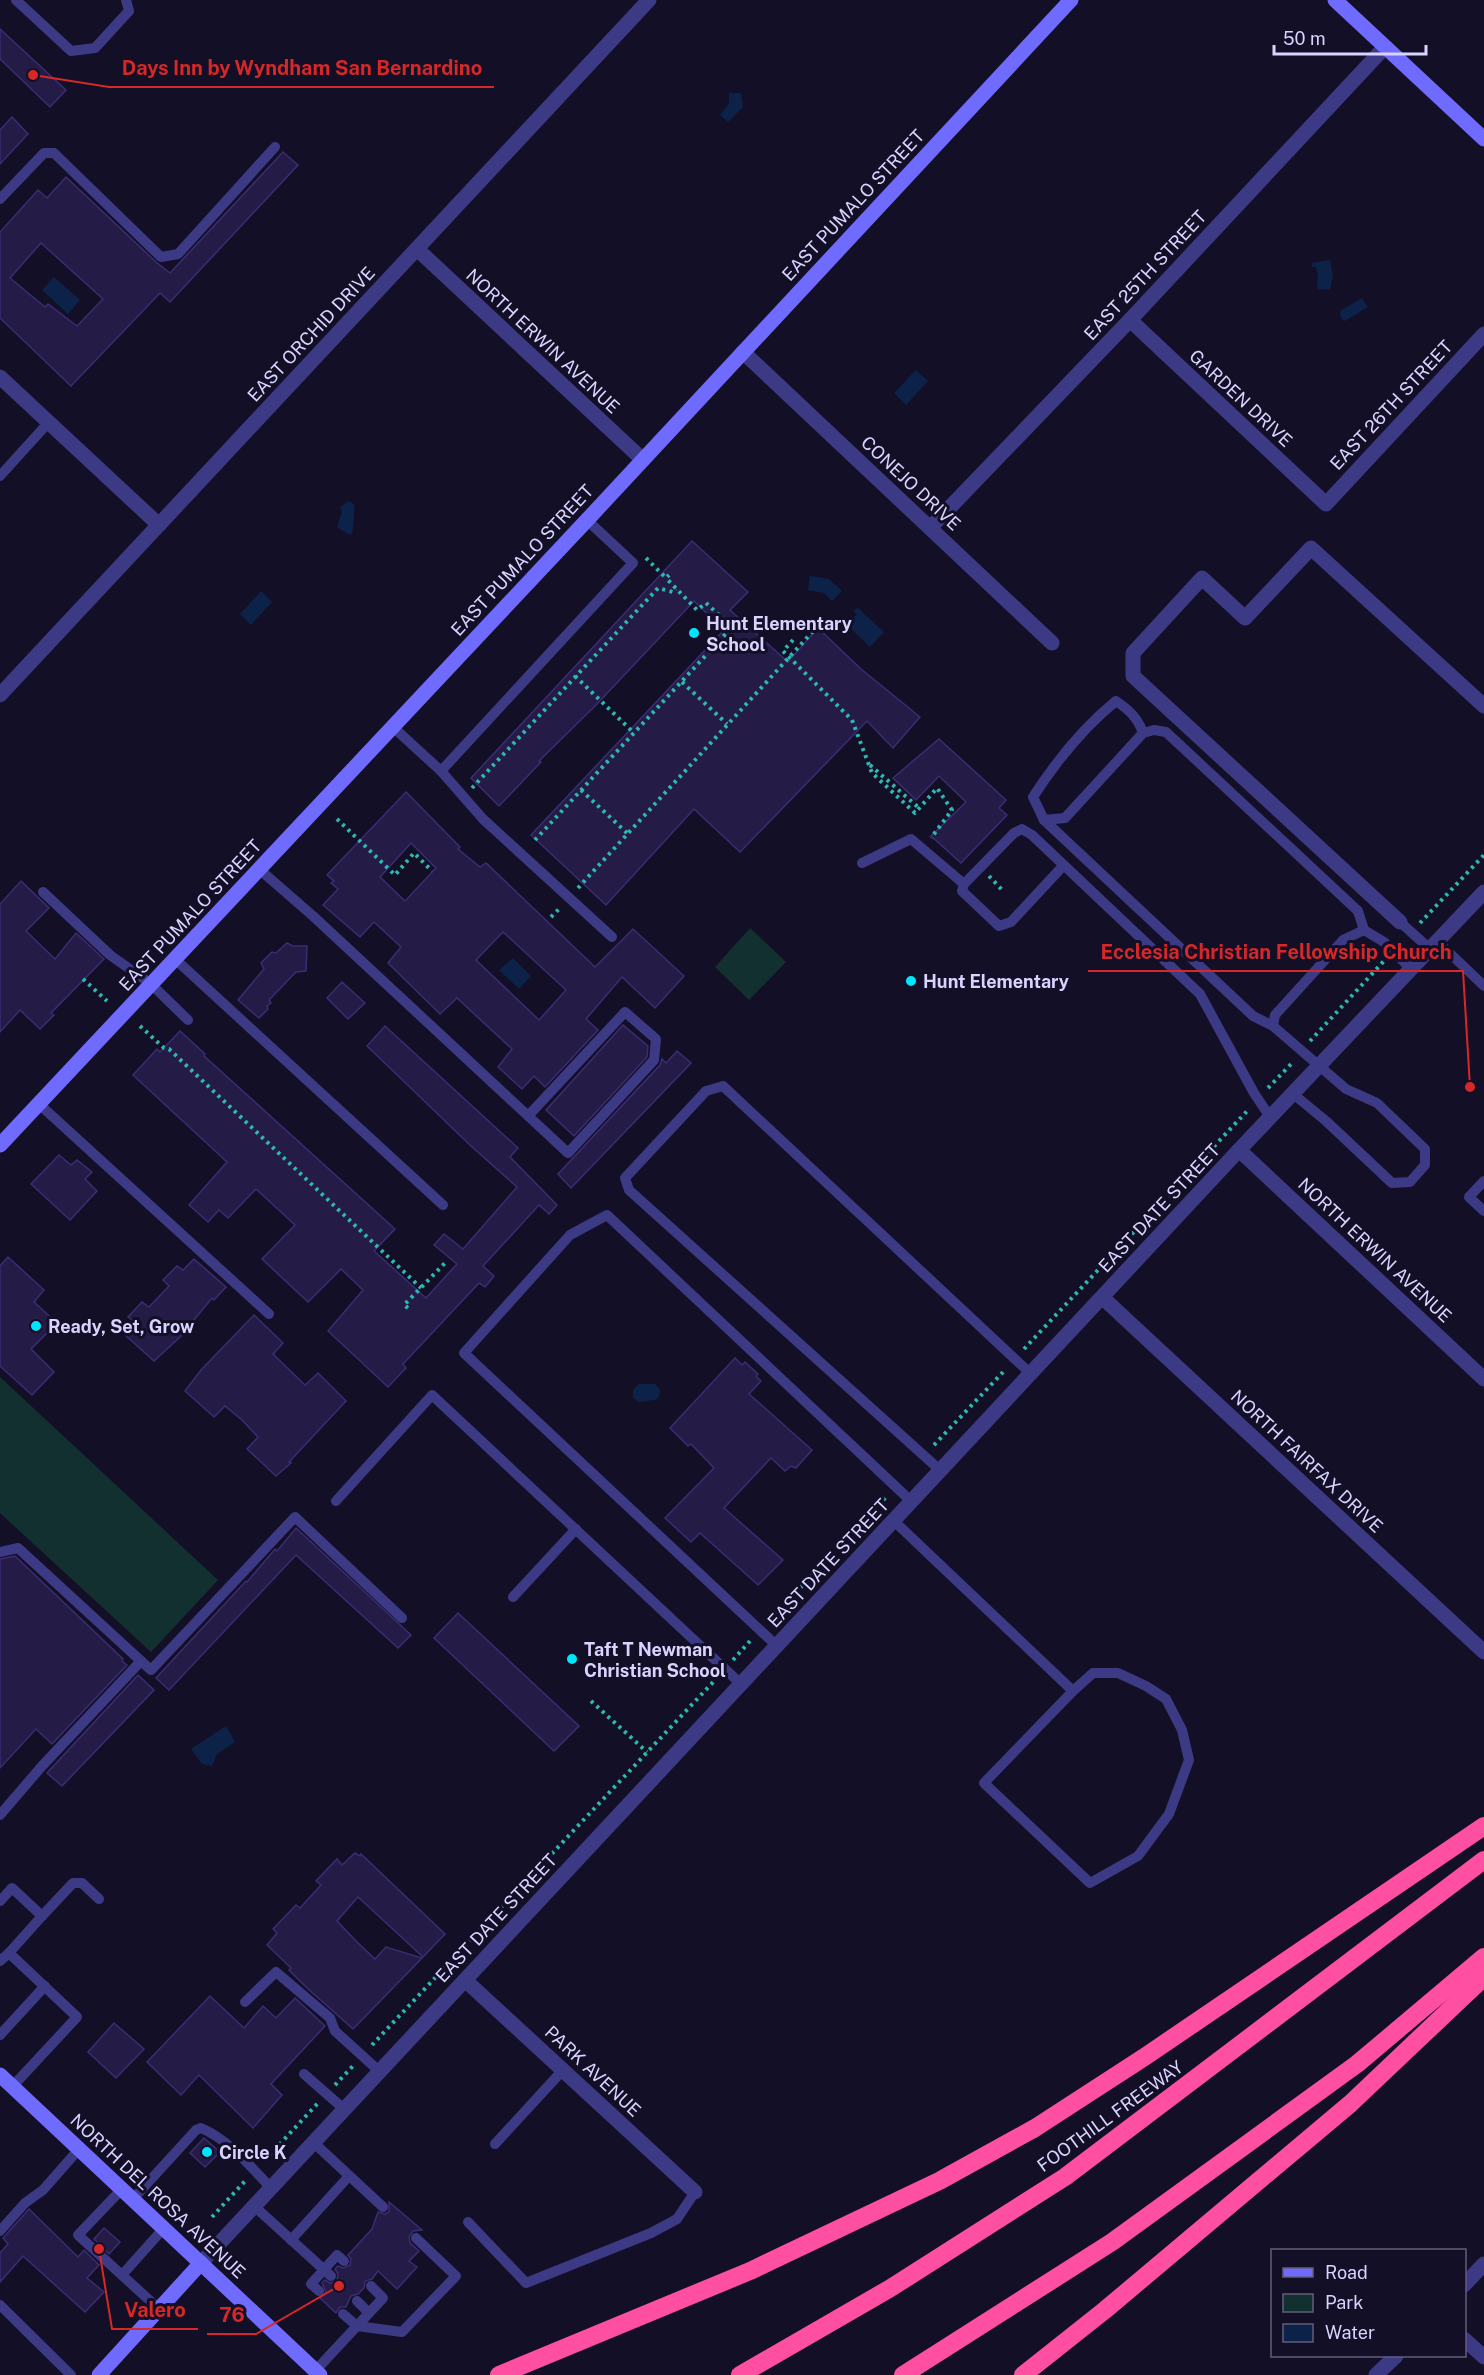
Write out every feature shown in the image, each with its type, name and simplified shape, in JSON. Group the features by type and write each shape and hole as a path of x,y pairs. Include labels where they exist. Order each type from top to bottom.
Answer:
{"highway":[{"path":"500,2375 750,2271 941,2180 1035,2128 1146,2056 1484,1826"},
{"name":"FOOTHILL FREEWAY","path":"740,2375 889,2289 1065,2177 1484,1860"},
{"path":"903,2375 1112,2242 1356,2064 1484,1957"},
{"path":"1023,2375 1106,2310 1350,2104 1484,1977"}],"street":[{"name":"EAST ORCHID DRIVE","path":"0,694 649,0"},
{"name":"EAST PUMALO STREET","path":"0,1145 1071,0"},
{"path":"1335,0 1484,140"},
{"name":"EAST 25TH STREET","path":"930,528 1130,320 1385,47"},
{"name":"NORTH ERWIN AVENUE","path":"417,249 643,460"},
{"name":"GARDEN DRIVE","path":"1130,320 1326,504"},
{"name":"EAST 26TH STREET","path":"1326,504 1484,333"},
{"name":"CONEJO DRIVE","path":"743,352 1052,643"},
{"path":"0,376 159,525"},
{"path":"1406,927 1133,676 1133,653 1202,578 1245,618 1311,548 1484,706"},
{"name":"EAST DATE STREET","path":"201,2263 1239,1150 1484,892"},
{"name":"NORTH ERWIN AVENUE","path":"1239,1150 1484,1378"},
{"name":"NORTH FAIRFAX DRIVE","path":"1103,1298 1484,1652"},
{"name":"PARK AVENUE","path":"465,1980 695,2192"},
{"name":"NORTH DEL ROSA AVENUE","path":"0,2075 321,2373"},
{"path":"99,2375 201,2263"},
{"path":"1466,2283 1484,2264"},
{"path":"1466,2340 1484,2357"},
{"path":"1376,2375 1394,2357"}],"lane":[{"path":"16,0 71,51 95,48 129,11 126,0"},
{"path":"0,199 44,153 54,153 162,257 178,254 275,147"},
{"path":"0,476 49,423"},
{"path":"441,771 633,563 587,520"},
{"path":"1143,733 1139,722 1128,709 1116,701 1101,713 1047,775 1033,797 1044,820 1253,1016 1273,1026 1346,1089 1377,1103 1425,1149 1425,1165 1410,1182 1392,1183 1326,1121 1292,1094"},
{"path":"393,726 441,771 483,819 612,937"},
{"path":"1044,820 1065,818 1143,733 1154,730 1166,732 1358,911 1364,930 1384,942 1411,969"},
{"path":"1063,866 1011,922 999,926 962,891 964,884 1014,833 1022,830 1032,835 1200,994 1258,1100 1270,1117"},
{"path":"862,863 911,839 964,884"},
{"path":"259,869 313,916 528,1116 568,1153 654,1060 656,1039 625,1012 528,1116"},
{"path":"43,892 110,955 151,984 188,1020"},
{"path":"1406,927 1433,945 1484,986"},
{"path":"1273,1026 1275,1015 1343,940 1364,930"},
{"path":"175,959 443,1205"},
{"path":"940,1471 629,1190 625,1178 706,1091 723,1086 1031,1374"},
{"path":"39,1104 269,1314"},
{"path":"1484,1181 1469,1197 1484,1210"},
{"path":"777,1646 464,1353 570,1236 607,1215 912,1502"},
{"path":"336,1501 432,1395 741,1684"},
{"path":"0,1552 18,1548 151,1670 295,1517 402,1618"},
{"path":"894,1521 1073,1691"},
{"path":"513,1597 576,1529"},
{"path":"0,1815 42,1766 141,1661"},
{"path":"1093,1673 1118,1673 1146,1686 1166,1699 1182,1730 1189,1760 1169,1814 1138,1856 1090,1883 984,1783 1073,1691 1093,1673"},
{"path":"0,1961 73,1883 82,1883 99,1899"},
{"path":"2,1894 12,1888 42,1917"},
{"path":"9,1953 77,2017 12,2086"},
{"path":"244,2002 276,1972 330,2018 335,2031 379,2071"},
{"path":"0,2035 45,1986"},
{"path":"495,2144 563,2070"},
{"path":"304,2074 344,2109"},
{"path":"133,2199 196,2130 201,2128 212,2133 238,2154 271,2188"},
{"path":"313,2142 383,2206"},
{"path":"0,2231 25,2203 43,2190 79,2149"},
{"path":"291,2240 349,2176"},
{"path":"122,2189 78,2235 159,2309"},
{"path":"468,2222 526,2283 651,2233 677,2219 695,2192"},
{"path":"254,2206 328,2273"},
{"path":"122,2275 165,2228"},
{"path":"344,2314 357,2326 402,2332 456,2276 416,2238"},
{"path":"319,2290 311,2284 328,2273 337,2255 344,2261"},
{"path":"321,2373 357,2326 383,2298 371,2286"},
{"path":"357,2301 369,2313"},
{"path":"0,2305 71,2375"}],"path":[{"path":"535,840 732,627 706,603 697,610 666,578"},
{"path":"476,783 658,588 673,591 676,589"},
{"path":"551,917 815,628"},
{"path":"793,640 783,651 852,720 872,773 915,813 937,788 952,810 930,839 937,845"},
{"path":"575,676 634,733"},
{"path":"682,682 728,724"},
{"path":"581,790 627,833"},
{"path":"337,819 395,874 414,853 432,871"},
{"path":"1406,927 1484,855"},
{"path":"980,868 1003,891"},
{"path":"924,1456 1394,952"},
{"path":"82,979 106,1001"},
{"path":"140,1026 164,1048 169,1049 421,1288"},
{"path":"408,1308 404,1305 446,1262"},
{"path":"212,2217 895,1487"},
{"path":"591,1701 647,1752"}],"green space":[{"path":"750,928 786,962 749,1000 715,967"},
{"path":"0,1377 218,1580 151,1652 0,1513"}],"water":[{"path":"729,93 741,93 743,107 728,122 720,115 729,103"},
{"path":"1330,260 1333,276 1330,290 1317,289 1318,275 1316,267 1312,267 1311,263"},
{"path":"54,277 80,300 68,314 42,290"},
{"path":"1362,298 1368,307 1345,321 1341,318 1340,311"},
{"path":"916,370 928,381 906,405 894,393"},
{"path":"348,501 354,504 352,534 337,527 342,511 340,507"},
{"path":"810,576 829,579 842,591 832,601 824,593 808,590"},
{"path":"261,591 272,602 251,625 240,614"},
{"path":"858,608 884,632 870,647 847,625 857,614 853,611"},
{"path":"513,958 531,976 519,989 499,970"},
{"path":"639,1384 655,1384 660,1389 659,1397 655,1400 639,1402 633,1398 633,1390"},
{"path":"226,1726 235,1742 217,1754 212,1766 202,1764 191,1749"}],"building":[{"path":"0,29 66,90 50,107 0,59"},
{"path":"12,117 28,134 0,164 0,130"},
{"path":"283,152 298,165 170,302 160,293 71,386 0,318 0,232 38,190 47,198 66,177 170,273","holes":["41,243 103,299 77,326 48,304 45,307 10,278"]},
{"path":"692,541 748,592 730,610 788,662 818,628 861,669 920,717 893,748 867,721 740,852 694,809 606,905 531,835 724,630 694,601 597,704 539,761 541,762 499,806 471,778"},
{"path":"939,739 1006,800 999,808 1007,815 961,863 931,836 966,802 939,776 916,800 893,778"},
{"path":"406,792 460,847 458,849 480,867 486,863 595,967 633,929 684,976 655,1008 622,977 586,1019 598,1030 545,1087 534,1076 522,1089 498,1067 512,1049 457,998 440,1014 388,963 401,947 374,922 360,937 323,905 338,889 327,875","holes":["411,843 436,868 405,901 380,877","503,932 566,990 539,1020 476,960"]},
{"path":"21,881 49,908 26,931 55,959 76,933 104,959 51,1013 54,1015 40,1029 20,1010 0,1032 0,904"},
{"path":"287,943 293,946 307,946 306,971 296,972 269,1000 271,1003 267,1006 268,1009 259,1018 238,1000 264,969 261,963 272,952 276,953"},
{"path":"342,982 365,1003 348,1019 327,998"},
{"path":"623,1025 648,1046 647,1057 574,1136 546,1110"},
{"path":"385,1026 518,1148 510,1157 557,1205 549,1214 539,1205 483,1266 494,1276 485,1287 479,1283 403,1364 406,1368 388,1387 328,1331 363,1290 341,1269 308,1302 262,1259 295,1225 256,1189 228,1218 219,1210 208,1222 189,1205 227,1162 133,1075 157,1049 160,1052 180,1031 205,1054 204,1056 395,1229 374,1251 426,1298 457,1264 434,1245 444,1234 463,1249 517,1187 367,1046"},
{"path":"677,1051 691,1063 571,1188 558,1174 660,1065 662,1059 666,1063"},
{"path":"59,1155 71,1165 77,1160 92,1172 85,1179 97,1191 70,1220 31,1184"},
{"name":"Ready, Set, Grow","path":"8,1257 44,1290 34,1302 57,1323 31,1349 54,1372 32,1395 0,1366 0,1266"},
{"path":"194,1259 226,1287 214,1300 212,1298 180,1337 154,1361 124,1334 136,1323 128,1317 142,1302 149,1307 169,1286 163,1280 177,1266 183,1270"},
{"path":"254,1315 283,1343 273,1354 305,1385 318,1373 346,1401 289,1462 291,1463 276,1476 247,1449 258,1437 242,1420 225,1406 214,1417 185,1391 201,1370"},
{"path":"735,1358 742,1365 745,1362 758,1374 756,1376 761,1381 749,1394 812,1450 796,1468 791,1466 785,1471 771,1458 724,1508 783,1560 758,1585 700,1533 691,1542 665,1518 714,1468 691,1444 688,1446 670,1428"},
{"path":"296,1528 411,1635 398,1648 296,1555 169,1690 156,1678 275,1549 277,1551"},
{"path":"15,1556 127,1665 52,1744 36,1729 0,1768 0,1559"},
{"path":"458,1613 579,1726 554,1751 434,1638"},
{"path":"138,1675 154,1690 62,1786 47,1773"},
{"path":"355,1853 360,1856 361,1854 445,1934 423,1957 358,1897 337,1921 357,1942 375,1959 386,1947 422,1958 353,2029 306,1987 289,1970 291,1968 267,1945 277,1933 273,1929 296,1905 300,1908 321,1885 316,1881 337,1859 342,1865"},
{"path":"210,1996 244,2028 263,2006 276,2018 295,1998 325,2026 271,2084 282,2095 253,2128 199,2075 181,2095 147,2062"},
{"path":"114,2023 144,2049 116,2078 88,2052"},
{"path":"204,2138 220,2152 205,2167 190,2153"},
{"path":"389,2202 422,2230 413,2231 409,2237 410,2243 419,2251 409,2261 417,2267 397,2289 378,2271 372,2279 365,2281 364,2288 358,2294 351,2296 346,2307 340,2307 336,2313 320,2298 326,2292 322,2283 325,2280 330,2283 337,2281 338,2274 335,2269 338,2266 343,2268 350,2265 351,2259 348,2255 372,2229 378,2212 385,2214 389,2212"},
{"path":"29,2209 78,2257 84,2250 99,2265 87,2278 104,2292 85,2312 23,2256 0,2282 0,2253 8,2244 3,2238"},
{"path":"104,2228 120,2242 109,2254 94,2239"}],"place":[{"name":"Days Inn by Wyndham San Bernardino","path":"33,75"},
{"name":"Hunt Elementary School","path":"694,633"},
{"name":"Hunt Elementary","path":"911,981"},
{"name":"Ecclesia Christian Fellowship Church","path":"1470,1087"},
{"name":"Ready, Set, Grow","path":"36,1326"},
{"name":"Taft T Newman Christian School","path":"572,1659"},
{"name":"Circle K","path":"207,2152"},
{"name":"Valero","path":"99,2249"},
{"name":"76","path":"339,2286"}]}
